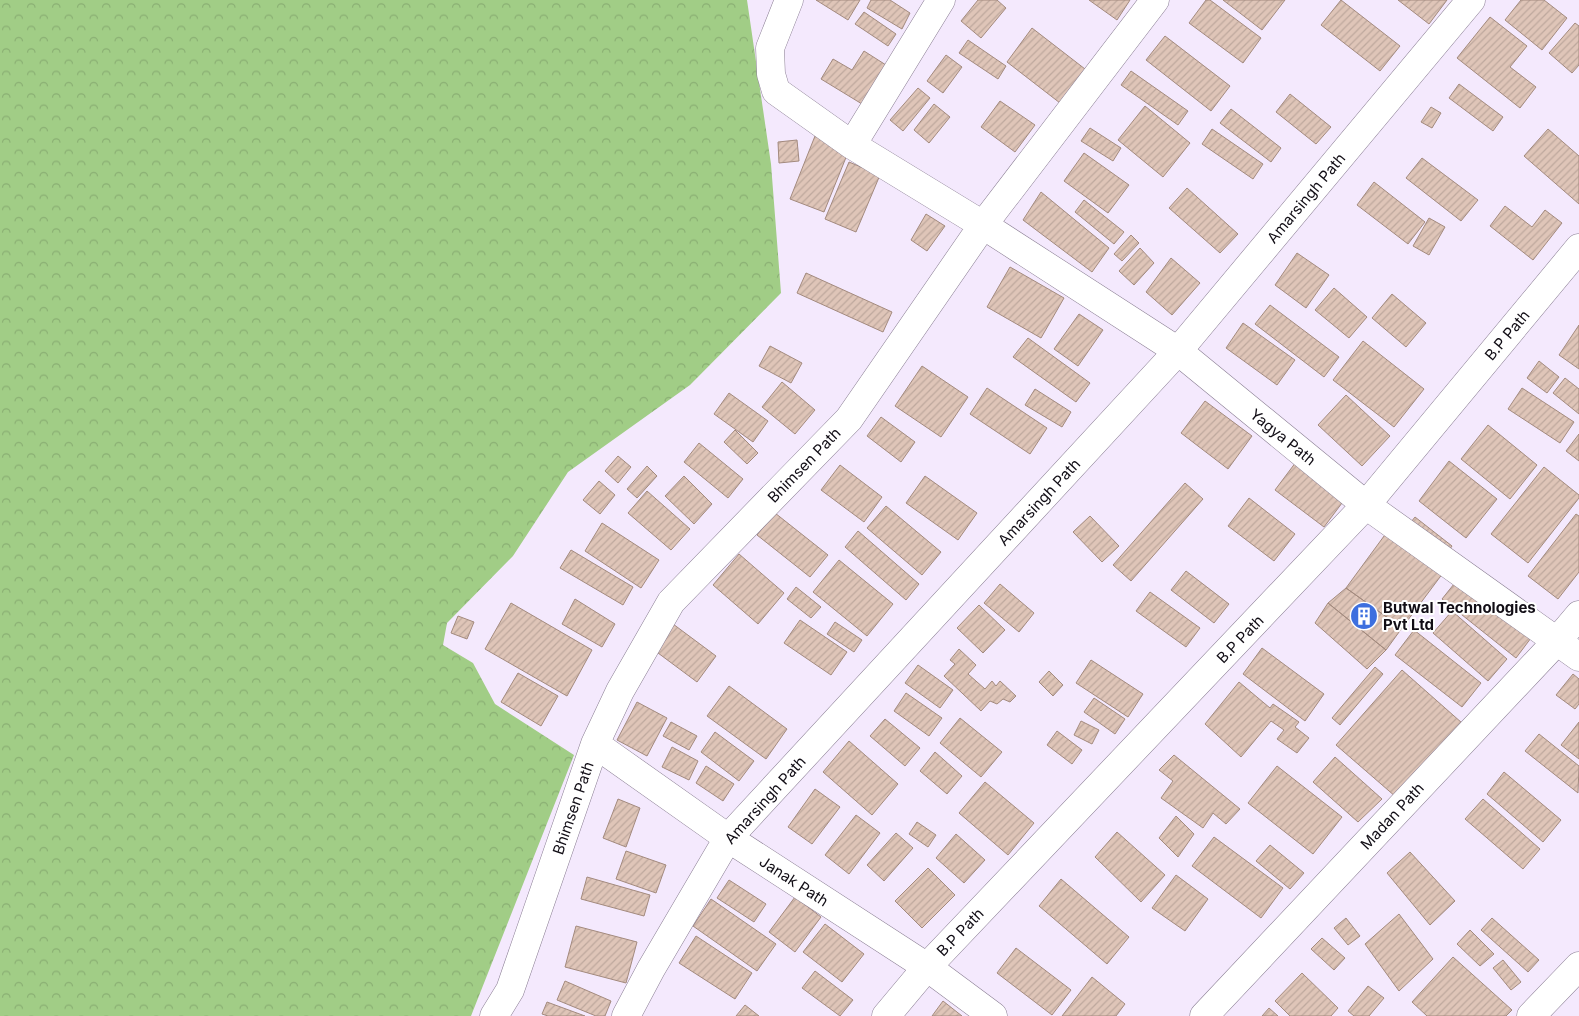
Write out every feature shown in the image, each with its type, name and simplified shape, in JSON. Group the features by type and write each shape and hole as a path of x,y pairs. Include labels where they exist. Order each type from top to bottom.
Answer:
{"street":[{"path":"790,0 770,48 771,74 776,90 852,145 983,225"},
{"path":"852,145 941,0"},
{"name":"Bhimsen Path","path":"494,1016 510,990 595,744 620,690 671,602 849,419 983,225 1155,0"},
{"name":"Amarsingh Path","path":"626,1016 650,969 728,838 1178,351 1471,0"},
{"name":"Yagya Path","path":"983,225 1178,351 1366,505 1579,657"},
{"name":"B.P Path","path":"886,1016 927,967 1366,505 1579,248"},
{"name":"Madan Path","path":"1204,1016 1579,615"},
{"name":"Janak Path","path":"595,744 728,838 927,967 994,1016"},
{"path":"1531,1016 1579,966"}],"green space":[{"path":"0,0 747,0 771,164 781,293 690,385 568,472 513,556 447,623 443,645 473,663 495,704 574,755 471,1016 0,1016"}],"building":[{"path":"816,0 860,0 848,20"},
{"path":"871,0 890,0 910,13 902,29 867,8"},
{"path":"978,0 997,0 1006,8 981,38 961,21"},
{"path":"1089,0 1130,0 1117,20"},
{"path":"1206,0 1210,0 1261,38 1243,63 1189,23"},
{"path":"1223,0 1285,0 1262,30"},
{"path":"1341,0 1400,46 1380,71 1321,25"},
{"path":"1398,0 1447,0 1429,24"},
{"path":"1521,0 1544,0 1567,18 1542,50 1505,20"},
{"path":"864,12 896,34 888,46 855,24"},
{"path":"1490,17 1527,46 1510,67 1536,87 1520,108 1457,58"},
{"path":"1575,23 1579,26 1579,65 1572,73 1549,53"},
{"path":"1032,28 1085,69 1060,103 1007,62"},
{"path":"1165,36 1230,86 1211,111 1146,60"},
{"path":"968,40 1006,66 998,79 959,53"},
{"path":"864,51 886,65 862,104 821,79 833,59 852,70"},
{"path":"946,55 962,67 943,93 927,81"},
{"path":"1131,71 1188,111 1178,125 1121,85"},
{"path":"1459,84 1503,117 1493,131 1449,98"},
{"path":"918,88 930,98 903,131 890,120"},
{"path":"1290,94 1331,127 1316,144 1276,112"},
{"path":"1000,101 1035,125 1015,152 981,127"},
{"path":"934,104 950,117 929,143 914,130"},
{"path":"1145,106 1190,143 1163,177 1118,140"},
{"path":"1431,107 1441,113 1432,128 1421,122"},
{"path":"1231,109 1281,148 1271,162 1220,123"},
{"path":"1090,128 1121,148 1113,161 1081,141"},
{"path":"1212,129 1263,164 1253,179 1202,144"},
{"path":"1548,129 1579,156 1579,204 1524,156"},
{"path":"815,136 849,150 824,212 790,199"},
{"path":"797,140 799,161 779,163 778,142"},
{"path":"1084,153 1129,185 1108,213 1064,181"},
{"path":"1422,158 1478,200 1461,221 1406,178"},
{"path":"849,162 880,175 856,232 825,219"},
{"path":"1374,182 1425,222 1408,244 1357,205"},
{"path":"1187,188 1238,234 1220,253 1169,208"},
{"path":"1041,192 1109,248 1092,272 1023,220"},
{"path":"1084,200 1124,232 1114,244 1075,212"},
{"path":"1505,206 1532,227 1545,210 1562,223 1533,260 1490,226"},
{"path":"926,214 945,226 927,251 911,240"},
{"path":"1429,218 1445,227 1429,255 1413,246"},
{"path":"1131,235 1139,243 1122,261 1114,254"},
{"path":"1140,248 1154,263 1134,285 1119,271"},
{"path":"1297,253 1329,275 1306,308 1275,285"},
{"path":"1171,258 1200,283 1172,315 1146,292"},
{"path":"1010,267 1064,298 1041,338 987,307"},
{"path":"806,273 892,312 883,332 797,293"},
{"path":"1334,288 1367,317 1349,338 1315,310"},
{"path":"1392,294 1426,323 1406,347 1372,318"},
{"path":"1270,305 1339,357 1324,377 1255,324"},
{"path":"1079,314 1103,330 1078,366 1054,349"},
{"path":"1243,323 1295,360 1277,385 1226,348"},
{"path":"1579,325 1579,369 1559,355"},
{"path":"1028,338 1090,383 1076,402 1013,357"},
{"path":"1363,341 1424,389 1394,427 1333,380"},
{"path":"770,346 802,363 791,383 759,366"},
{"path":"1539,361 1559,377 1547,393 1527,378"},
{"path":"922,366 968,397 941,437 895,406"},
{"path":"1565,378 1579,389 1579,414 1553,393"},
{"path":"782,382 815,410 795,434 762,407"},
{"path":"987,388 1047,428 1030,454 970,414"},
{"path":"1522,388 1574,422 1560,443 1508,409"},
{"path":"1035,389 1071,412 1062,427 1025,405"},
{"path":"729,393 768,421 753,442 714,414"},
{"path":"1346,395 1390,436 1362,466 1318,425"},
{"path":"1205,401 1252,436 1228,469 1181,433"},
{"path":"881,417 915,442 901,462 867,436"},
{"path":"1488,425 1537,465 1510,499 1461,459"},
{"path":"735,430 758,453 747,464 724,442"},
{"path":"1579,434 1579,461 1566,451"},
{"path":"699,443 743,479 728,498 684,462"},
{"path":"618,456 631,467 618,483 605,471"},
{"path":"1299,458 1348,495 1324,527 1275,490"},
{"path":"1449,461 1497,499 1466,538 1419,501"},
{"path":"840,465 882,497 864,522 821,490"},
{"path":"647,466 657,476 637,498 627,489"},
{"path":"1544,467 1579,495 1579,498 1528,563 1491,534"},
{"path":"684,476 712,504 694,524 665,496"},
{"path":"925,476 977,513 958,540 906,503"},
{"path":"599,481 615,495 600,514 583,500"},
{"path":"1185,483 1203,499 1131,581 1113,565"},
{"path":"647,491 690,529 671,550 628,513"},
{"path":"1249,498 1295,534 1274,561 1228,526"},
{"path":"886,506 941,552 922,575 867,528"},
{"path":"775,513 828,555 810,577 757,535"},
{"path":"1576,514 1579,516 1579,572 1558,599 1528,576"},
{"path":"1090,516 1119,546 1102,562 1073,532"},
{"path":"1415,517 1452,546 1445,556 1407,527"},
{"path":"602,523 659,560 641,588 585,551"},
{"path":"858,531 919,584 906,600 845,547"},
{"path":"1387,532 1443,573 1402,628 1346,588"},
{"path":"571,550 633,587 623,605 560,568"},
{"path":"739,554 784,593 758,624 713,585"},
{"path":"839,560 893,604 867,636 813,592"},
{"path":"1186,571 1229,604 1214,623 1171,590"},
{"path":"1458,579 1531,638 1516,658 1442,599"},
{"path":"1000,584 1034,613 1019,632 984,603"},
{"path":"796,587 821,607 811,618 787,599"},
{"name":"Butwal Technologies Pvt Ltd","path":"1346,588 1402,628 1386,650 1328,603"},
{"path":"1150,592 1200,628 1186,647 1136,611"},
{"path":"575,599 615,624 602,647 562,624"},
{"path":"511,603 592,650 567,696 485,649"},
{"path":"1328,603 1386,650 1367,669 1315,623"},
{"path":"979,605 1005,630 983,653 957,628"},
{"path":"1452,611 1507,659 1488,681 1433,633"},
{"path":"458,616 474,622 467,639 451,633"},
{"path":"800,620 847,652 831,675 784,643"},
{"path":"835,622 862,640 854,652 827,634"},
{"path":"673,624 716,656 697,682 654,650"},
{"path":"1414,630 1481,683 1462,707 1395,655"},
{"path":"1262,648 1324,694 1305,721 1243,674"},
{"path":"959,649 976,665 968,674 985,689 992,681 996,686 1000,681 1016,696 1010,702 1003,699 997,704 990,701 981,711 944,676 955,664 950,660"},
{"path":"1091,660 1143,694 1128,717 1076,683"},
{"path":"918,665 953,690 940,708 905,683"},
{"path":"1375,667 1383,674 1340,725 1332,718"},
{"path":"1402,670 1462,723 1396,797 1336,745"},
{"path":"1049,671 1063,685 1053,696 1039,682"},
{"path":"518,673 558,696 541,726 501,702"},
{"path":"1573,674 1579,679 1579,704 1575,709 1556,695"},
{"path":"1239,682 1270,708 1273,704 1299,722 1295,727 1309,738 1297,753 1277,739 1284,730 1271,721 1241,757 1205,724"},
{"path":"729,686 787,729 766,759 707,716"},
{"path":"906,693 942,718 929,736 894,711"},
{"path":"1094,698 1125,719 1115,734 1084,712"},
{"path":"637,702 667,718 647,756 617,740"},
{"path":"960,718 1002,752 981,777 940,743"},
{"path":"885,719 920,748 905,766 870,736"},
{"path":"1081,721 1099,730 1092,744 1074,735"},
{"path":"671,722 697,736 689,750 663,736"},
{"path":"1579,722 1579,759 1561,745"},
{"path":"1057,731 1082,750 1072,764 1047,745"},
{"path":"715,732 754,761 739,781 701,752"},
{"path":"1539,734 1579,766 1578,793 1525,751"},
{"path":"849,741 898,784 872,815 823,772"},
{"path":"672,747 698,761 689,780 662,767"},
{"path":"935,752 962,776 947,794 920,771"},
{"path":"1174,755 1240,809 1226,824 1213,813 1203,828 1161,798 1173,781 1159,770"},
{"path":"1335,757 1382,799 1358,822 1313,782"},
{"path":"706,766 734,784 723,801 696,783"},
{"path":"1277,766 1342,817 1313,854 1248,803"},
{"path":"1504,772 1561,820 1543,842 1487,794"},
{"path":"985,782 1034,823 1008,855 959,813"},
{"path":"815,789 840,807 812,844 788,827"},
{"path":"618,799 640,808 626,847 603,838"},
{"path":"1483,799 1540,849 1523,869 1465,819"},
{"path":"856,815 880,833 849,874 825,855"},
{"path":"1176,816 1194,834 1178,857 1159,838"},
{"path":"917,822 936,835 928,847 909,834"},
{"path":"1117,832 1165,875 1141,902 1095,857"},
{"path":"896,833 913,848 884,881 867,865"},
{"path":"956,834 985,860 964,883 936,858"},
{"path":"1214,837 1283,888 1261,918 1192,866"},
{"path":"1270,845 1304,873 1290,889 1256,861"},
{"path":"626,851 666,865 656,893 616,879"},
{"path":"1410,852 1455,901 1430,925 1387,873"},
{"path":"928,868 955,895 922,928 895,901"},
{"path":"1176,875 1208,899 1185,931 1152,908"},
{"path":"587,877 650,895 644,916 581,899"},
{"path":"1061,879 1129,937 1107,964 1039,906"},
{"path":"729,880 766,904 754,922 717,898"},
{"path":"795,897 821,917 795,952 769,932"},
{"path":"711,899 776,944 757,971 693,926"},
{"path":"1399,914 1433,959 1399,991 1365,944"},
{"path":"1346,918 1360,936 1348,945 1334,928"},
{"path":"1492,918 1539,960 1528,972 1481,930"},
{"path":"825,924 864,954 842,982 803,952"},
{"path":"576,926 637,942 626,983 565,967"},
{"path":"1470,930 1494,954 1480,966 1457,944"},
{"path":"696,936 752,973 735,999 679,963"},
{"path":"1322,938 1345,958 1334,970 1311,949"},
{"path":"1016,948 1071,990 1052,1015 997,973"},
{"path":"1453,957 1512,1010 1506,1016 1427,1016 1412,1002"},
{"path":"1503,960 1521,982 1511,990 1493,968"},
{"path":"815,971 853,1000 840,1016 802,988"},
{"path":"1302,973 1338,1008 1331,1016 1290,1016 1275,1001"},
{"path":"1092,977 1125,1004 1116,1016 1062,1016"},
{"path":"565,981 611,1001 605,1016 596,1016 557,1000"},
{"path":"1368,986 1384,998 1369,1016 1354,1016 1348,1011"},
{"path":"943,1001 962,1016 932,1016"},
{"path":"547,1002 585,1016 548,1016 542,1014"},
{"path":"745,1005 759,1016 736,1016"},
{"path":"1269,1008 1278,1016 1262,1016"}],"place":[{"name":"Butwal Technologies Pvt Ltd","path":"1364,616"}]}
